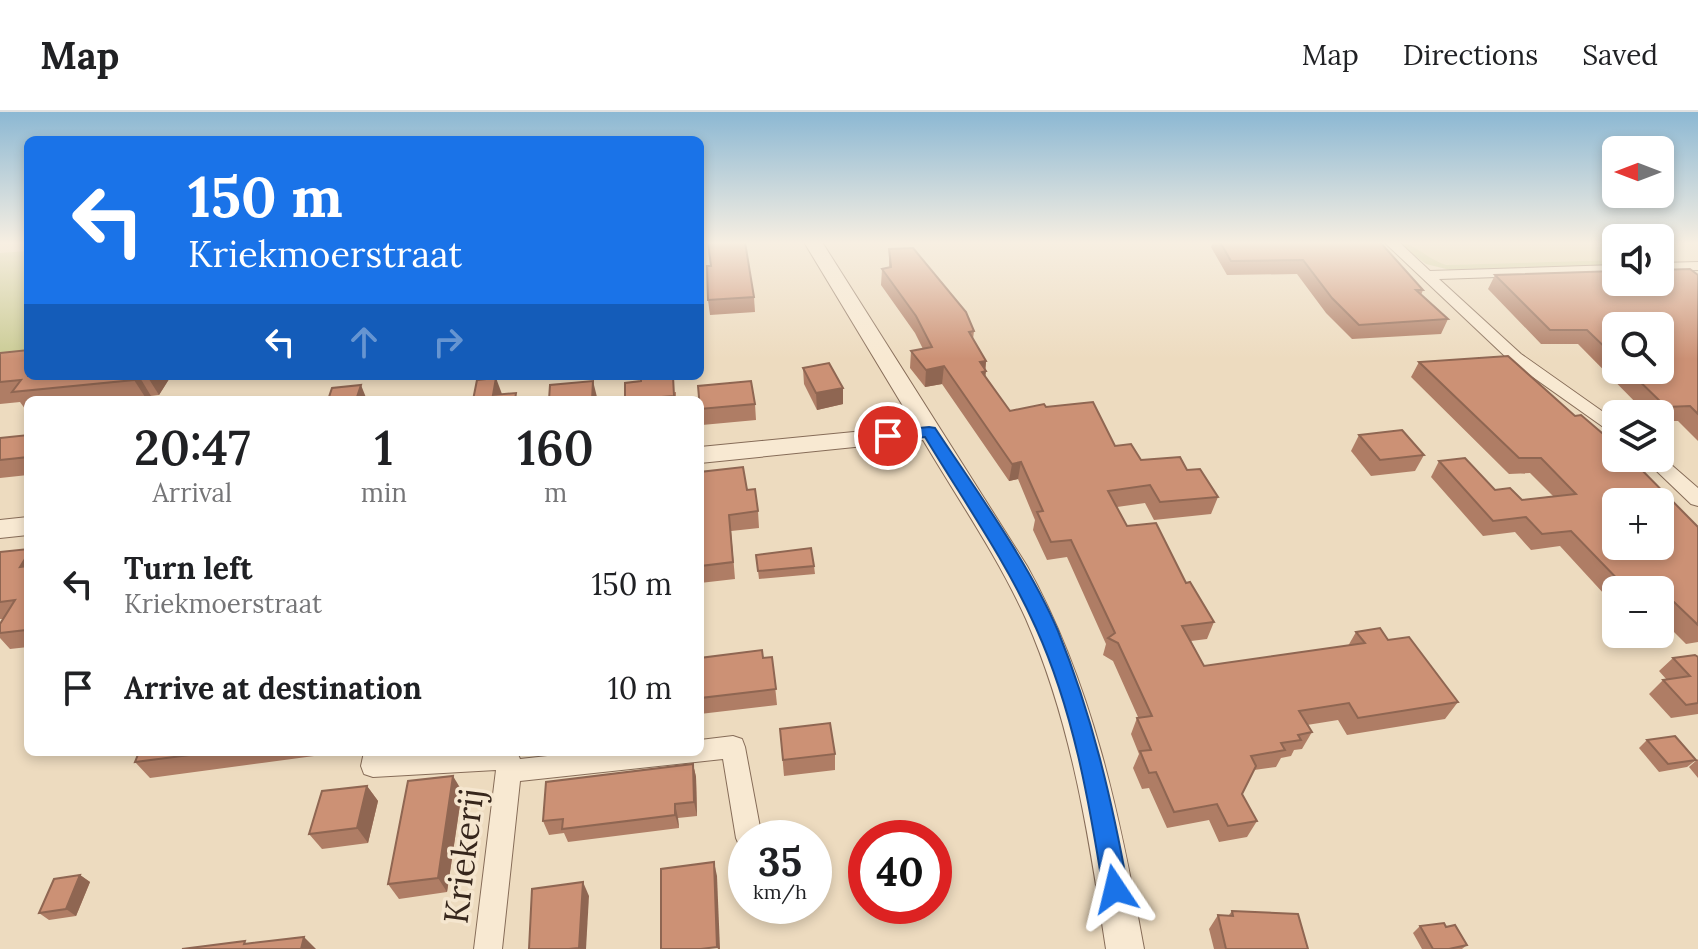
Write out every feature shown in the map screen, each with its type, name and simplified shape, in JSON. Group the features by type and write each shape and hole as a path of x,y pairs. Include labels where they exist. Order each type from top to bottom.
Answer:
{"street":[{"path":"837,281 1017,573 1047,629 1069,687 1100,798 1125,949"},
{"path":"1433,281 1481,329 1515,357 1602,420"},
{"path":"704,455 929,432"},
{"path":"1668,472 1698,499"},
{"path":"0,529 24,526"},
{"path":"704,751 733,747 746,820"},
{"name":"Kriekerij","path":"375,756 373,766 507,758 509,771 488,949"},
{"name":"Kriekerij","path":"509,771 649,756"}],"green space":[{"path":"0,281 24,281 24,362 0,365"}],"building":[{"path":"707,281 751,281 754,297 708,300"},
{"path":"891,281 940,281 966,312 974,331 969,332 986,361 980,362 986,371 982,372 1010,411 1044,404 1046,407 1093,402 1115,446 1131,444 1141,460 1180,457 1187,470 1200,469 1218,497 1160,502 1150,485 1108,491 1127,526 1156,523 1186,583 1190,582 1214,622 1182,626 1204,666 1365,643 1356,632 1380,628 1388,640 1409,637 1458,702 1358,718 1349,703 1299,711 1312,732 1298,735 1301,740 1281,743 1285,750 1251,756 1256,766 1242,794 1257,821 1228,826 1217,804 1174,812 1156,772 1149,773 1140,751 1151,750 1137,718 1152,716 1118,643 1108,638 1115,633 1071,540 1051,542 1037,512 1043,511 1021,462 1012,464 944,366 926,370 911,351 932,347 916,316"},
{"path":"1319,281 1415,281 1423,290 1416,290 1448,319 1359,325"},
{"path":"1501,281 1602,281 1602,296 1674,296 1674,281 1698,281 1698,414 1690,406 1674,407 1674,400 1659,400 1642,384 1674,384 1674,312 1602,312 1602,344 1587,330 1550,330"},
{"path":"24,350 24,380 134,380 12,392 21,380 0,382 0,353"},
{"path":"1508,356 1575,416 1581,415 1602,433 1602,472 1644,472 1660,488 1602,488 1602,560 1674,560 1674,503 1698,527 1698,625 1674,602 1674,576 1614,576 1571,531 1542,534 1526,517 1493,521 1439,461 1465,458 1495,490 1510,488 1522,500 1576,494 1541,458 1519,458 1419,362"},
{"path":"829,363 843,388 816,393 803,368"},
{"path":"477,380 496,380 493,395 516,393 516,396 474,396"},
{"path":"673,380 674,396 625,396 625,383"},
{"path":"593,381 592,396 549,396 550,385"},
{"path":"751,381 755,404 704,409 704,396 699,396 698,386"},
{"path":"361,385 357,396 329,396 332,388"},
{"path":"1402,430 1424,455 1380,460 1359,435"},
{"path":"24,435 24,457 0,460 0,438"},
{"path":"743,467 747,490 755,489 758,511 729,515 733,562 704,566 704,472"},
{"path":"811,548 814,566 758,571 756,555"},
{"path":"24,549 24,560 20,567 24,566 24,630 0,633 0,624 15,600 0,602 0,552"},
{"path":"762,650 763,658 772,657 776,689 704,698 704,657"},
{"path":"1698,657 1698,703 1686,705 1663,680 1690,676 1673,658"},
{"path":"830,723 835,754 783,760 780,729"},
{"path":"1675,736 1696,760 1668,764 1647,740"},
{"path":"137,756 182,756 135,762"},
{"path":"693,764 694,802 675,804 675,815 562,829 563,819 543,821 546,782"},
{"path":"453,776 438,878 388,884 408,781"},
{"path":"367,786 357,828 309,834 322,791"},
{"path":"714,862 717,947 661,949 661,869"},
{"path":"80,875 66,909 39,913 54,879"},
{"path":"583,882 579,948 529,949 532,889"},
{"path":"1232,911 1298,914 1308,949 1226,949 1218,915 1233,916"},
{"path":"1444,923 1446,927 1455,925 1467,945 1433,949 1420,926"},
{"path":"304,937 301,949 182,949 245,941 244,944"}],"route":[{"path":"888,436 929,432 1017,573 1047,629 1086,742 1100,798 1115,889"}]}
